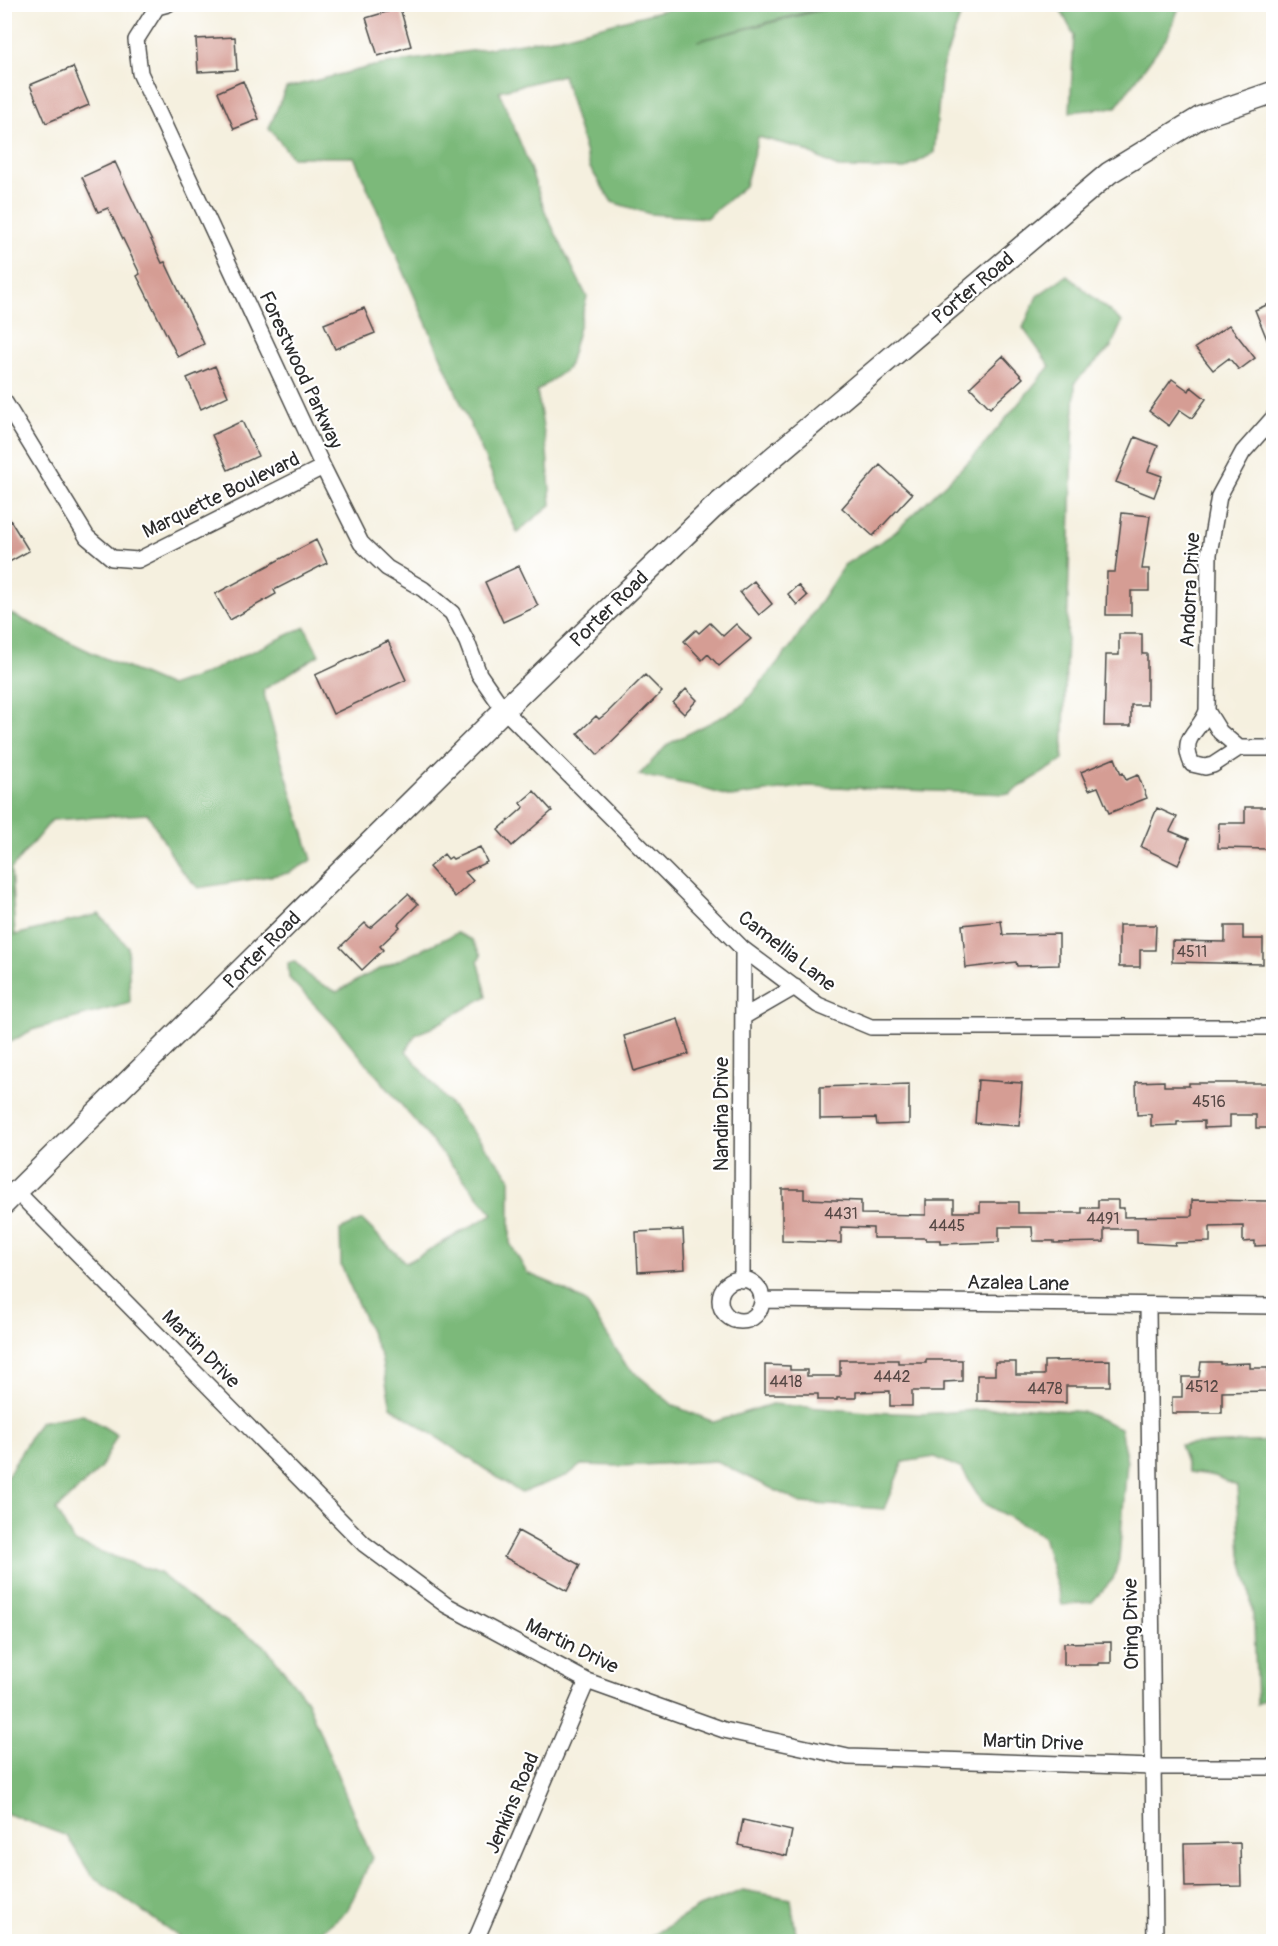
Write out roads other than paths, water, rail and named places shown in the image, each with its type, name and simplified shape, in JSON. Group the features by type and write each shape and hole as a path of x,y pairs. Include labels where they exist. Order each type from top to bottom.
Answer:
{"main road":[{"name":"Porter Road","path":"11,1198 504,710 712,509 1109,173 1201,117 1274,92"}],"street":[{"name":"Forestwood Parkway","path":"162,6 136,40 140,73 323,467 361,543 387,568 423,589 452,614 467,642 478,674 504,710"},
{"name":"Marquette Boulevard","path":"4,401 87,537 112,558 138,560 323,467"},
{"name":"Andorra Drive","path":"1207,711 1209,554 1219,496 1243,452 1274,417"},
{"name":"Camellia Lane","path":"504,710 743,949 818,1005 871,1027 1274,1027"},
{"path":"1207,711 1220,732 1239,748"},
{"path":"1207,711 1200,725 1191,735 1187,752 1192,764 1205,767 1221,761 1239,748 1274,748"},
{"name":"Nandina Drive","path":"742,1280 743,949"},
{"path":"743,1017 795,987"},
{"name":"Martin Drive","path":"11,1198 364,1544 446,1605 587,1681 724,1730 848,1757 1154,1767 1274,1767"},
{"path":"742,1280 758,1288 762,1300 761,1307 752,1318 739,1321 726,1315 722,1309 721,1295 729,1284 742,1280"},
{"name":"Azalea Lane","path":"762,1300 1274,1306"},
{"name":"Oring Drive","path":"1148,1306 1155,1941"},
{"name":"Jenkins Road","path":"475,1941 587,1681"}]}
